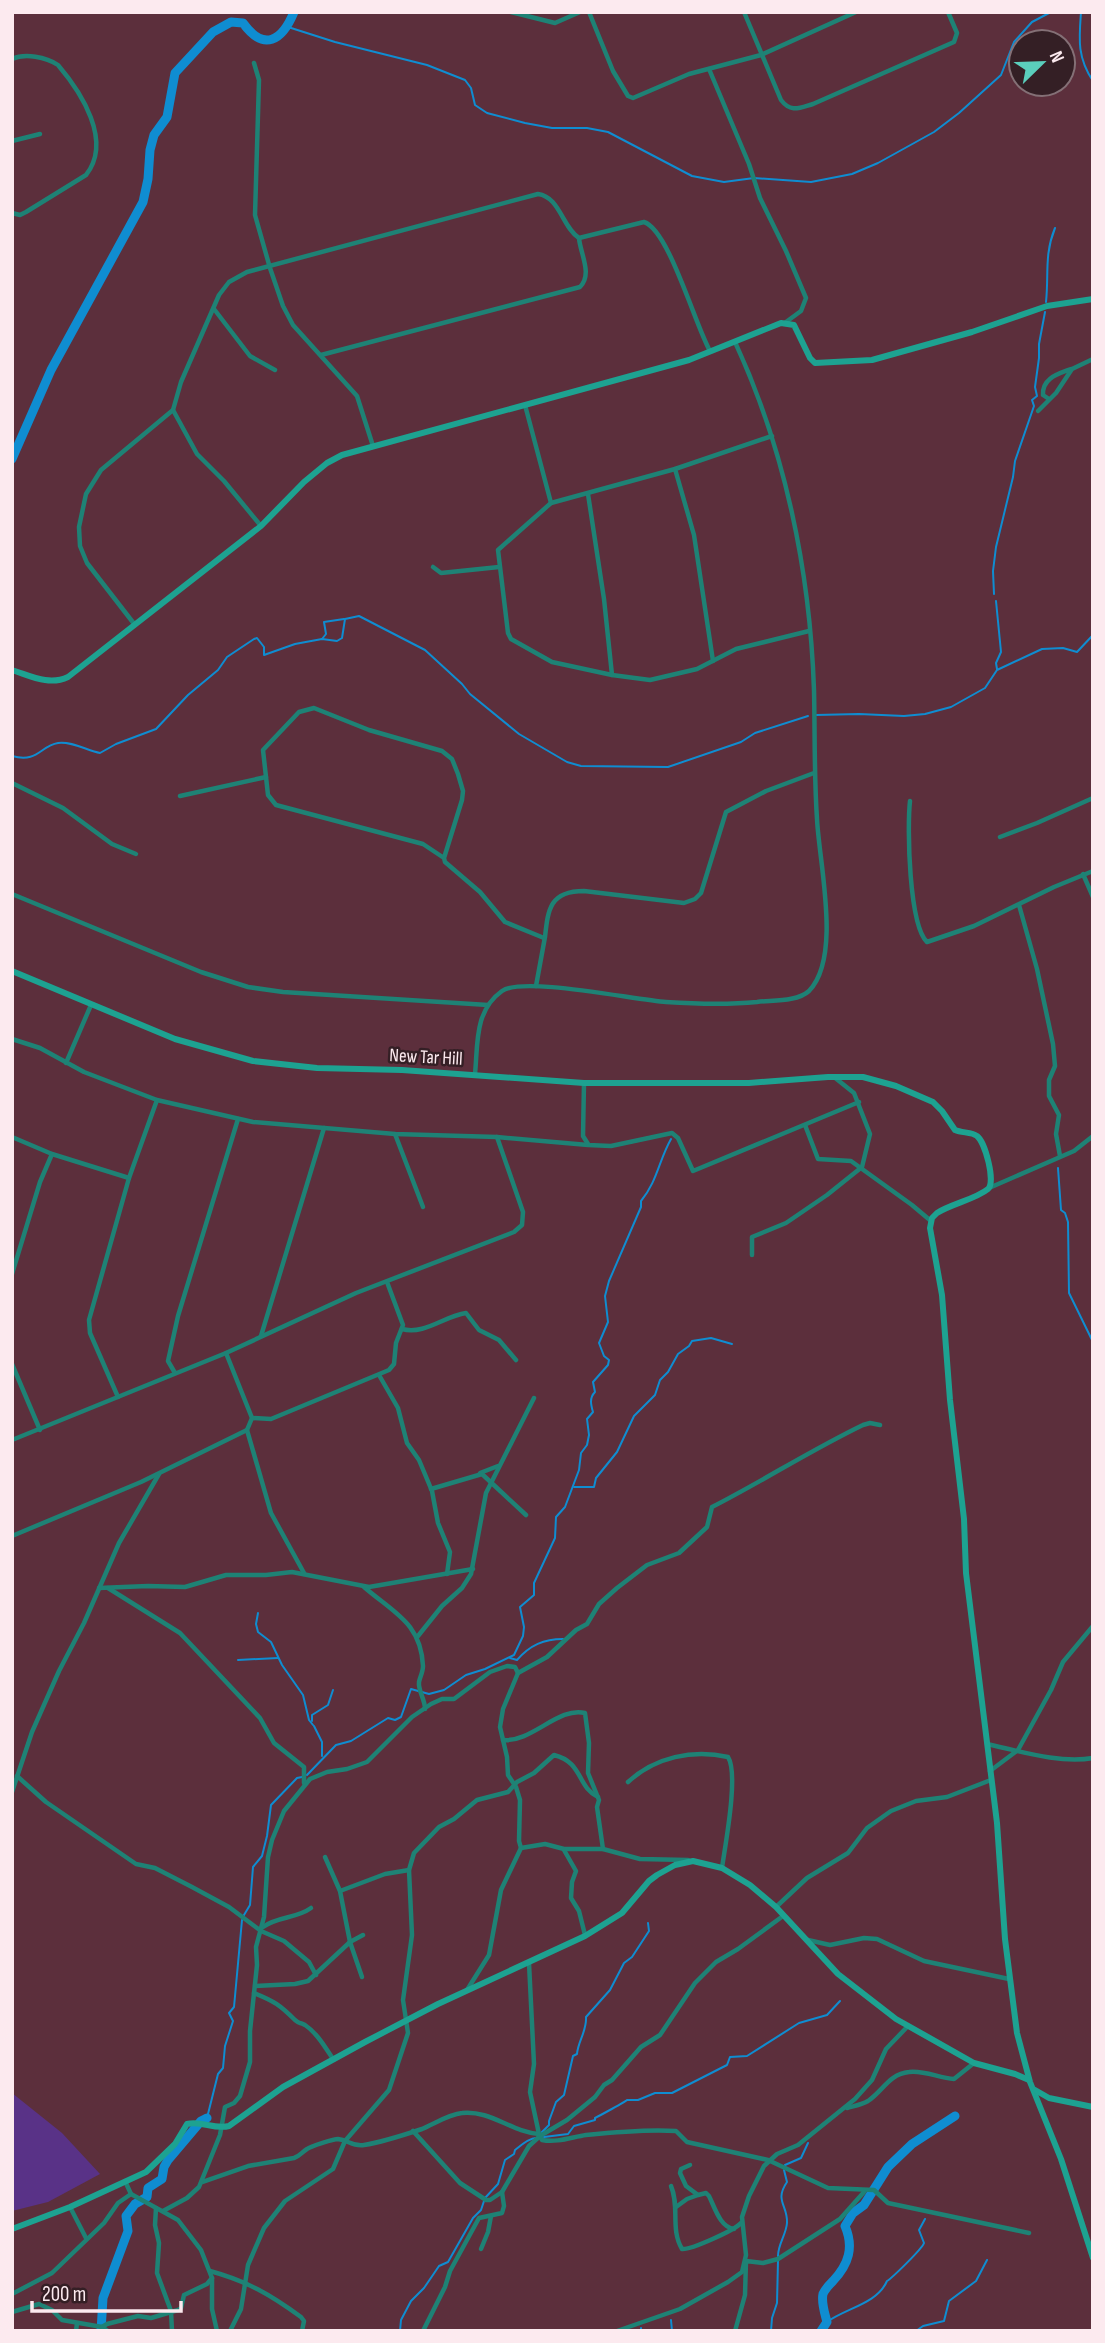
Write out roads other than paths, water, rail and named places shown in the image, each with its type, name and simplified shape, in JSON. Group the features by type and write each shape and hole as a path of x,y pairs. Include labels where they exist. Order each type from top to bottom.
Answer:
{"street":[{"path":"511,12 555,23 580,12"},
{"path":"590,12 612,71 628,96 643,95 689,74 761,55 856,12"},
{"path":"744,12 781,100 787,107 799,108 954,42 957,33 948,12"},
{"path":"12,59 23,55 58,65 90,114 97,142 92,166 86,175 26,212 20,215 12,213"},
{"path":"254,63 259,80 255,215 270,268 288,317 357,396 373,446"},
{"path":"12,670 47,681 63,679 261,526 327,463 342,455 677,363 786,322 801,311 806,298 760,198 749,164 709,69"},
{"path":"12,141 40,134"},
{"path":"135,625 87,562 80,546 79,527 86,494 101,470 173,410 181,382 223,289 237,276 538,194 551,200 569,228 579,238 586,276 580,286 321,355"},
{"path":"579,238 644,222 656,228 710,351"},
{"path":"786,322 794,324 815,363 864,361 972,332 1047,306 1093,299"},
{"path":"214,309 250,356 275,370"},
{"path":"475,1074 479,1026 488,1006 506,989 515,986 706,1005 790,998 806,993 820,973 828,945 814,773 814,690 802,565 785,480 772,436 735,341"},
{"path":"1050,399 1043,395 1044,386 1054,376 1093,359"},
{"path":"1038,411 1072,369"},
{"path":"525,405 551,503"},
{"path":"173,410 197,454 224,481 261,526"},
{"path":"772,436 675,469 551,503 499,547 497,553 508,633 511,639 552,662 650,680 697,669 736,649 809,631"},
{"path":"675,469 694,535 713,661"},
{"path":"588,494 612,675"},
{"path":"433,567 441,573 499,567"},
{"path":"444,858 463,791 452,759 442,751 391,737 327,711 309,708 299,712 263,750 270,799 276,805 423,844 444,858 445,862 480,892 506,922 544,938"},
{"path":"536,986 547,914 559,897 572,891 684,902 695,899 701,893 726,812 766,791 814,773"},
{"path":"180,796 265,777"},
{"path":"12,783 62,808 112,844 136,854"},
{"path":"1000,836 1093,798"},
{"path":"910,801 909,849 918,929 927,942 974,926 1093,871"},
{"path":"1083,874 1093,897"},
{"path":"12,894 201,972 248,987 283,992 488,1006"},
{"path":"1019,905 1037,969 1053,1044 1055,1066 1049,1080 1049,1096 1059,1115 1056,1134 1060,1156"},
{"name":"New Tar Hill","path":"12,971 175,1039 253,1060 317,1068 402,1069 584,1083 749,1083 855,1077 896,1086 940,1107 956,1130 977,1136 982,1142 992,1178 989,1188"},
{"path":"66,1063 91,1005"},
{"path":"12,1039 40,1048 84,1072 158,1100 238,1119 396,1134 497,1137 611,1146 672,1133 678,1138 693,1171 859,1102"},
{"path":"752,1255 752,1237 786,1223 862,1167 870,1134 859,1102 851,1089 833,1077"},
{"path":"584,1083 583,1136 588,1145"},
{"path":"118,1397 89,1326 129,1178 158,1100"},
{"path":"175,1373 168,1362 178,1316 238,1119"},
{"path":"805,1125 818,1159 847,1160 862,1167 867,1174 931,1221 944,1306 950,1400 964,1520 966,1573 997,1824 1000,1896 1017,2033 1030,2082 1093,2258"},
{"path":"260,1337 324,1128"},
{"path":"396,1134 423,1207"},
{"path":"931,1221 940,1211 1074,1151 1093,1136"},
{"path":"12,1440 226,1353 356,1293 514,1232 522,1225 523,1212 497,1137"},
{"path":"12,1138 52,1154 129,1178"},
{"path":"12,1274 40,1182 52,1154"},
{"path":"252,1418 271,1419 331,1392 379,1376 394,1364 402,1322 387,1282"},
{"path":"402,1329 410,1331 430,1327 466,1313 479,1330 499,1340 516,1360"},
{"path":"226,1353 252,1418 247,1430 271,1513 304,1573"},
{"path":"12,1364 40,1430"},
{"path":"379,1376 398,1408 407,1443 419,1460 431,1489 438,1523 450,1552 447,1574"},
{"path":"418,1636 442,1606 462,1588 473,1569 482,1509 491,1480 534,1398"},
{"path":"467,1990 489,1955 501,1890 521,1848 520,1800 508,1775 500,1727 503,1709 518,1673 547,1657 576,1630 587,1624 599,1604 647,1565 678,1553 707,1527 712,1507 863,1425 880,1425"},
{"path":"12,1536 159,1474 247,1430"},
{"path":"431,1489 499,1466"},
{"path":"13,1791 15,1773 48,1695 120,1541 159,1474"},
{"path":"478,1474 491,1480 510,1502 526,1515"},
{"path":"99,1588 185,1587 226,1575 292,1572 364,1587 473,1569"},
{"path":"107,1587 180,1633 260,1718 274,1743 303,1767 306,1776 304,1784 284,1811 272,1840 265,1882 262,1929 256,1947 250,2062 240,2096 223,2111 222,2128 201,2182 187,2198 163,2211"},
{"path":"364,1587 387,1608 398,1612 418,1636 423,1669 419,1686 425,1700 425,1709"},
{"path":"990,1771 1018,1750 1063,1662 1093,1626"},
{"path":"304,1784 327,1772 367,1762 412,1717 442,1699 454,1699 485,1675 502,1667 512,1666 518,1673"},
{"path":"503,1740 533,1734 543,1725 583,1712 589,1743 588,1773 599,1801 597,1807 603,1849"},
{"path":"987,1744 1058,1759 1093,1758"},
{"path":"628,1782 643,1769 669,1759 696,1754 729,1757 732,1763 731,1800 722,1867"},
{"path":"230,2331 240,2309 245,2273 255,2245 271,2217 285,2201 333,2169 345,2141 387,2093 408,2038 402,2000 412,1935 410,1870 414,1853 439,1827 454,1819 477,1800 505,1793 514,1784 534,1773 551,1756 558,1755 577,1768 585,1785 598,1797"},
{"path":"15,1773 40,1798 136,1864 155,1868 192,1887 229,1907 294,1949 309,1962 316,1975"},
{"path":"776,1907 812,1874 848,1853 867,1828 891,1811 916,1801 947,1797 991,1780"},
{"path":"521,1848 545,1844 564,1849 603,1849 640,1859 693,1861 722,1867 750,1885 776,1907 803,1938 864,1996 908,2026 974,2063 1015,2074 1030,2082"},
{"path":"564,1849 576,1871 571,1898 579,1911 585,1936"},
{"path":"325,1857 340,1891 350,1942 362,1977"},
{"path":"12,2229 69,2207 153,2168 175,2144 187,2124 199,2123 222,2128 235,2122 283,2087 333,2059 467,1990 585,1936 622,1913 657,1875 675,1865 693,1861"},
{"path":"340,1891 385,1874 410,1870"},
{"path":"262,1929 275,1920 298,1916 311,1908"},
{"path":"413,2132 460,2183 490,2200 502,2192 519,2161 540,2135 567,2120 595,2097 641,2047 655,2039 673,2017 691,1987 716,1962 783,1916"},
{"path":"255,1986 295,1984 316,1975 350,1942 363,1935"},
{"path":"803,1938 830,1945 864,1938 877,1939 925,1961 1009,1979"},
{"path":"529,1963 534,2064 530,2092 542,2140 676,2131 687,2142 768,2160 828,2188 874,2190 888,2203 1029,2233"},
{"path":"254,1993 270,1999 289,2012 320,2040 333,2059"},
{"path":"671,2186 676,2208 675,2230 682,2249 689,2250 735,2229 741,2222 749,2196 768,2160 799,2145 865,2089 876,2073 886,2049 908,2026"},
{"path":"844,2109 870,2099 881,2087 901,2073 918,2071 954,2079 974,2063"},
{"path":"1035,2090 1049,2098 1093,2107"},
{"path":"201,2182 257,2164 294,2158 307,2149 328,2141 338,2139 351,2145 362,2146 413,2132 463,2113 492,2117 516,2130 540,2135"},
{"path":"691,2165 681,2169 680,2178 698,2195"},
{"path":"125,2181 131,2194 184,2226 201,2250 212,2278 212,2309 218,2331"},
{"path":"746,2262 762,2263 778,2259 839,2219 865,2191"},
{"path":"423,2331 446,2287 450,2271 479,2218 502,2213 502,2192"},
{"path":"676,2208 687,2199 706,2193 723,2224 728,2229 735,2229"},
{"path":"12,2294 52,2273 104,2223 118,2203 131,2194"},
{"path":"69,2207 86,2238"},
{"path":"156,2208 155,2225 159,2243 157,2273 171,2311 172,2331"},
{"path":"481,2249 491,2216"},
{"path":"735,2331 745,2295 746,2241 741,2222"},
{"path":"617,2331 680,2309 738,2276 746,2262"},
{"path":"210,2271 262,2290 301,2317 304,2321 302,2331"},
{"path":"12,2312 39,2304 52,2310 62,2320 105,2329 117,2321 138,2316 151,2318 181,2308 184,2295 207,2284 212,2278"},
{"path":"76,2331 77,2323"}],"waterway":[{"path":"12,459 51,370 143,202 150,150 154,135 167,117 175,73 213,32 231,22 243,23 258,38 272,39 284,30 294,12"},
{"path":"288,27 427,65 465,80 471,88 475,105 487,113 552,128 587,128 608,132 692,176 724,182 754,178 811,182 852,174 934,132 1001,75 1014,42 1032,22 1051,12"},
{"path":"1081,12 1082,56 1093,81"},
{"path":"1046,302 1048,256 1055,228"},
{"path":"994,594 996,547 1015,461 1034,406 1032,400 1037,396 1035,387 1039,344 1045,312"},
{"path":"996,601 1001,652 996,663 997,669"},
{"path":"12,756 33,756 58,743 100,753 156,729 188,695 218,670 227,657 254,639 257,638 264,647 264,655 295,644 322,639 337,641 342,638 345,619 359,616 425,650 470,694 519,734 567,762 581,766 668,767 741,742 755,733 808,716"},
{"path":"322,639 326,634 324,622 344,619"},
{"path":"816,715 904,716 951,707 985,688 997,670 1042,649 1063,648 1077,652 1093,635"},
{"path":"307,1775 336,1745 351,1741 388,1718 395,1720 401,1717 411,1689 429,1694 444,1690 466,1675 514,1655 523,1636 520,1607 534,1595 534,1583 555,1538 556,1517 565,1507 579,1470 581,1453 587,1445 587,1419 593,1412 591,1399 595,1392 593,1382 608,1365 609,1360 604,1356 599,1343 608,1322 605,1296 609,1281 641,1207 641,1201 651,1186 671,1139"},
{"path":"1058,1168 1061,1210 1068,1222 1069,1293 1093,1342"},
{"path":"574,1487 594,1487 596,1478 617,1452 634,1416 655,1395 660,1380 678,1354 692,1341 711,1338 732,1344"},
{"path":"258,1613 258,1632 271,1642 282,1665 303,1695 309,1720 313,1725"},
{"path":"510,1658 517,1660 538,1644 563,1639"},
{"path":"238,1660 278,1658"},
{"path":"312,1721 312,1715 328,1705 333,1690"},
{"path":"314,1726 322,1742 322,1756"},
{"path":"244,1915 250,1905 253,1867 262,1856 267,1836 271,1805 297,1778 302,1777"},
{"path":"207,2118 218,2074 223,2068 225,2046 233,2021 229,2013 234,2007 242,1920"},
{"path":"542,2132 549,2125 556,2102 564,2095 586,2017 610,1990 624,1963 632,1957 649,1931 648,1923"},
{"path":"544,2137 568,2134 574,2126 595,2120 627,2100 638,2100 655,2093 672,2093 727,2065 730,2057 747,2056 799,2023 827,2015 840,2001"},
{"path":"821,2331 827,2322 823,2294 846,2262 849,2241 845,2226 853,2213 864,2205 888,2167 912,2144 955,2116"},
{"path":"101,2331 103,2298 128,2231 126,2216 135,2204 147,2197 148,2188 162,2179 168,2160 201,2121 207,2118"},
{"path":"400,2331 401,2320 411,2301 439,2266 448,2262 473,2218 481,2210 485,2198 498,2184 505,2160 522,2144 536,2138"},
{"path":"785,2165 801,2158 808,2143"},
{"path":"778,2256 787,2223 782,2199 783,2188 787,2182 784,2170"},
{"path":"827,2322 876,2295 913,2257 924,2243 919,2230 925,2219"},
{"path":"916,2331 923,2326 944,2321 949,2301 976,2281 987,2260"},
{"path":"771,2331 777,2303 778,2261"},
{"path":"671,2320 672,2331"}]}
